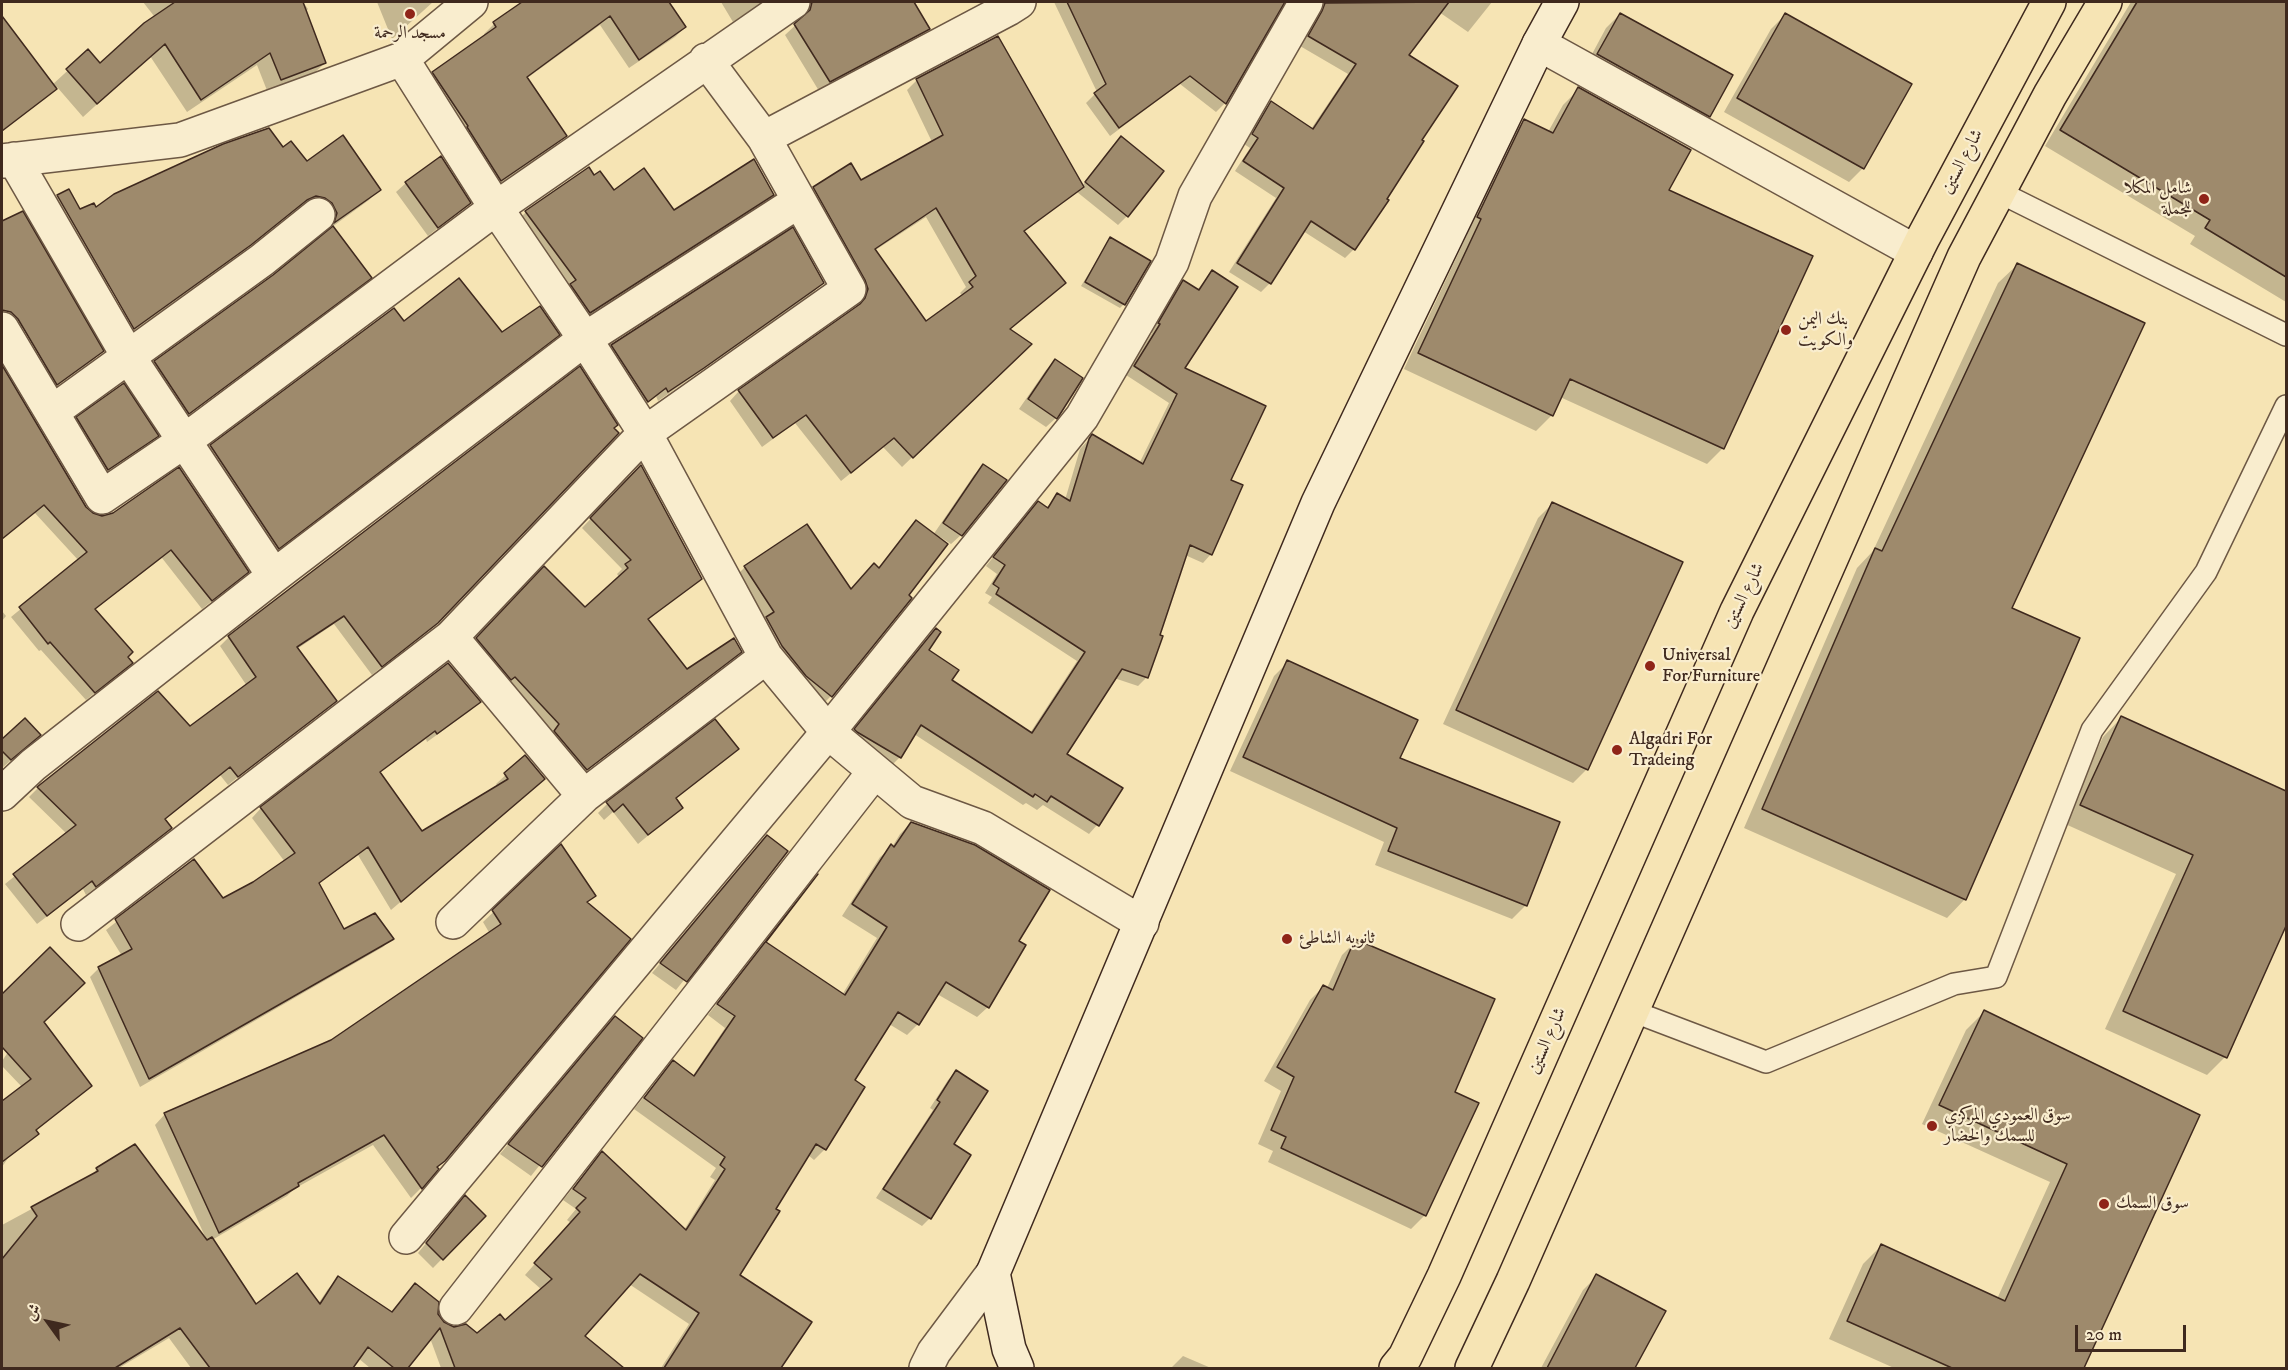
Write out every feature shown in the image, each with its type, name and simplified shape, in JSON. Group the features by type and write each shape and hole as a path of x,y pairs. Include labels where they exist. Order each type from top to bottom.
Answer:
{"highway":[{"name":"شارع الستين","path":"1409,1365 1444,1276 1737,611 1916,252 2010,71 2049,2"},
{"path":"1472,1368 1513,1281 1964,257 2050,95 2105,2"}],"street":[{"path":"274,576 128,356 8,160 180,140 402,59 471,2"},
{"path":"2,329 102,497 183,442 496,208 706,60 793,2"},
{"path":"764,138 1018,2"},
{"path":"405,1237 828,732 1082,417 1172,262 1195,196 1306,2"},
{"path":"926,1368 934,1352 993,1273 1318,503 1539,44 1562,2"},
{"path":"1539,44 1916,252"},
{"path":"402,59 496,208 585,339 645,433 766,657 828,732 912,802 983,828 1142,923"},
{"path":"78,924 451,637 645,433 849,289 764,138 706,60"},
{"path":"2,794 33,765 274,576 585,339 799,201"},
{"path":"52,412 262,260 318,215"},
{"path":"451,637 584,796"},
{"path":"453,922 584,796 766,657"},
{"path":"456,1308 874,772"},
{"path":"993,1273 1009,1349 1017,1368"}],"lane":[{"path":"1999,192 2286,335"},
{"path":"1632,1011 1766,1062 1954,984 1996,977 2092,730 2206,572 2286,406"}],"building":[{"path":"175,2 303,2 326,63 281,80 270,53 201,100 165,44 97,104 66,69 88,49 100,63 144,23"},
{"path":"522,2 669,2 686,27 639,60 610,16 527,77 567,136 501,181 432,72 496,27 493,22"},
{"path":"812,2 914,2 930,29 830,82 794,24 810,10"},
{"path":"1067,2 1285,2 1226,104 1190,76 1119,128 1094,93 1106,84"},
{"path":"1449,2 1409,55 1458,86 1422,140 1424,141 1387,199 1389,200 1355,250 1311,221 1271,284 1237,263 1284,188 1243,161 1258,138 1252,134 1271,101 1313,129 1356,64 1308,36 1325,3"},
{"path":"2137,2 2286,2 2286,277 2205,228 2210,220 2060,130"},
{"path":"1620,13 1733,75 1710,117 1597,54"},
{"path":"1785,13 1912,84 1864,169 1737,98"},
{"path":"2,16 57,89 2,131"},
{"path":"998,36 1084,187 1024,231 1066,283 1010,329 1032,344 913,458 894,438 851,473 806,415 773,438 738,390 860,304 865,298 868,289 865,280 813,187 851,163 861,180 943,135 916,79","holes":["936,208 976,276 969,282 973,287 926,321 875,249"]},
{"path":"1578,87 1691,150 1669,190 1813,256 1724,449 1570,379 1553,416 1418,353 1481,219 1477,217 1524,119 1553,133"},
{"path":"269,128 283,147 291,141 307,161 343,135 381,190 334,223 337,213 332,203 316,196 307,200 251,245 134,329 57,195 69,189 80,209 94,203 96,207 114,194 223,144"},
{"path":"1121,136 1164,171 1128,217 1085,182"},
{"path":"441,156 471,203 438,228 405,182"},
{"path":"754,159 774,195 590,313 570,284 576,280 525,211 589,167 594,175 600,171 614,190 644,168 674,210"},
{"path":"23,211 104,351 57,385 18,319 11,312 2,310 2,221"},
{"path":"333,226 372,278 189,414 154,361 273,275"},
{"path":"793,227 824,283 704,368 668,392 666,388 648,402 611,345"},
{"path":"1110,237 1151,261 1125,305 1085,282"},
{"path":"2017,263 2145,323 2012,608 2080,638 1966,900 1762,809 1875,548 1882,551"},
{"path":"1212,270 1238,287 1185,368 1266,406 1231,480 1243,485 1212,555 1190,545 1148,678 1122,669 1067,754 1123,788 1099,826 1051,796 1047,802 1035,794 1033,797 921,725 901,758 857,732 854,729 936,628 941,632 929,650 959,670 952,680 1032,733 1085,652 996,594 999,588 993,584 1005,565 993,557 1038,501 1048,508 1057,493 1070,501 1092,434 1143,464 1177,394 1134,366 1183,280 1199,290"},
{"path":"459,278 502,332 540,306 560,335 279,549 210,445 394,308 404,321"},
{"path":"1055,359 1083,378 1057,419 1028,399"},
{"path":"2,365 86,507 93,513 102,516 113,513 179,467 249,572 212,601 171,550 95,609 133,652 128,657 133,663 95,693 50,642 48,644 19,607 87,552 44,505 2,539"},
{"path":"580,366 618,425 614,428 619,433 438,623 382,667 344,616 297,647 337,701 238,777 230,767 165,819 172,828 96,887 92,881 47,916 13,874 76,825 37,787 158,691 190,726 256,677 228,636"},
{"path":"124,383 159,436 108,470 76,417"},
{"path":"983,464 1007,480 962,536 943,523"},
{"path":"641,465 702,579 648,619 687,669 734,638 742,652 587,770 554,731 559,724 515,677 511,680 476,638 544,566 585,607 628,568 625,564 631,560 590,518"},
{"path":"1552,502 1683,562 1588,770 1456,710"},
{"path":"916,520 948,544 909,595 912,598 832,697 806,676 782,646 766,617 774,612 744,566 807,524 851,589 874,563 879,568"},
{"path":"1287,660 1418,720 1400,758 1560,822 1527,906 1388,851 1397,828 1243,757"},
{"path":"448,663 481,702 437,734 435,731 380,772 422,831 508,779 504,773 525,755 545,779 401,902 368,847 319,883 344,929 375,913 394,939 149,1079 98,967 132,949 115,919 194,859 223,898 253,882 295,853 260,807"},
{"path":"2121,716 2286,791 2286,926 2227,1058 2123,1011 2193,855 2080,805"},
{"path":"25,718 41,735 11,760 2,751 2,739"},
{"path":"715,719 739,749 676,798 683,808 648,835 623,804 614,812 606,802"},
{"path":"911,822 975,845 1050,890 1019,941 1026,945 989,1008 946,982 919,1025 898,1012 855,1080 865,1087 826,1150 816,1144 776,1209 780,1211 740,1275 812,1322 781,1368 664,1368 699,1313 640,1274 585,1336 624,1368 455,1368 440,1328 408,1368 394,1368 368,1347 353,1368 210,1368 180,1328 115,1368 2,1368 2,1259 37,1216 31,1207 98,1171 96,1168 135,1144 207,1240 212,1237 256,1304 297,1273 320,1304 338,1276 392,1312 415,1283 439,1302 438,1314 444,1322 454,1327 466,1324 477,1333 500,1314 505,1320 552,1279 534,1263 580,1212 576,1208 586,1198 573,1189 602,1151 686,1230 725,1169 720,1165 725,1157 644,1098 673,1060 694,1076 735,1016 717,1004 818,874 766,942 845,995 887,927 852,904 891,844 894,847"},
{"path":"767,835 788,851 687,982 660,963"},
{"path":"561,844 596,896 587,902 631,939 445,1161 437,1167 439,1169 422,1189 384,1135 298,1183 299,1186 219,1233 164,1113 331,1040 501,924 492,910"},
{"path":"1355,939 1495,999 1455,1092 1479,1103 1426,1216 1281,1148 1286,1137 1271,1130 1294,1077 1277,1067 1323,985 1333,990"},
{"path":"50,947 85,983 44,1022 92,1086 36,1130 39,1134 2,1162 2,1101 31,1079 2,1047 2,994"},
{"name":"سوق السمك","path":"1984,1010 2200,1115 2084,1368 1952,1368 1847,1321 1881,1244 2005,1301 2067,1164 1939,1105"},
{"path":"615,1016 643,1038 542,1167 508,1144"},
{"path":"956,1070 988,1091 954,1144 971,1155 931,1219 883,1189 940,1102 937,1100"},
{"path":"465,1195 486,1216 443,1260 426,1243"},
{"path":"1596,1274 1666,1311 1635,1368 1547,1368"}],"place":[{"name":"مسجد الرحمة","path":"410,14"},
{"name":"شامل المكلا للجملة","path":"2204,199"},
{"name":"بنك اليمن والكويت","path":"1786,330"},
{"name":"Universal For Furniture","path":"1650,666"},
{"name":"Algadri For Tradeing","path":"1617,750"},
{"name":"ثانويه الشاطئ","path":"1287,939"},
{"name":"سوق العمودي المركزي للسمك والخضار","path":"1932,1126"},
{"name":"سوق السمك","path":"2104,1204"}]}
